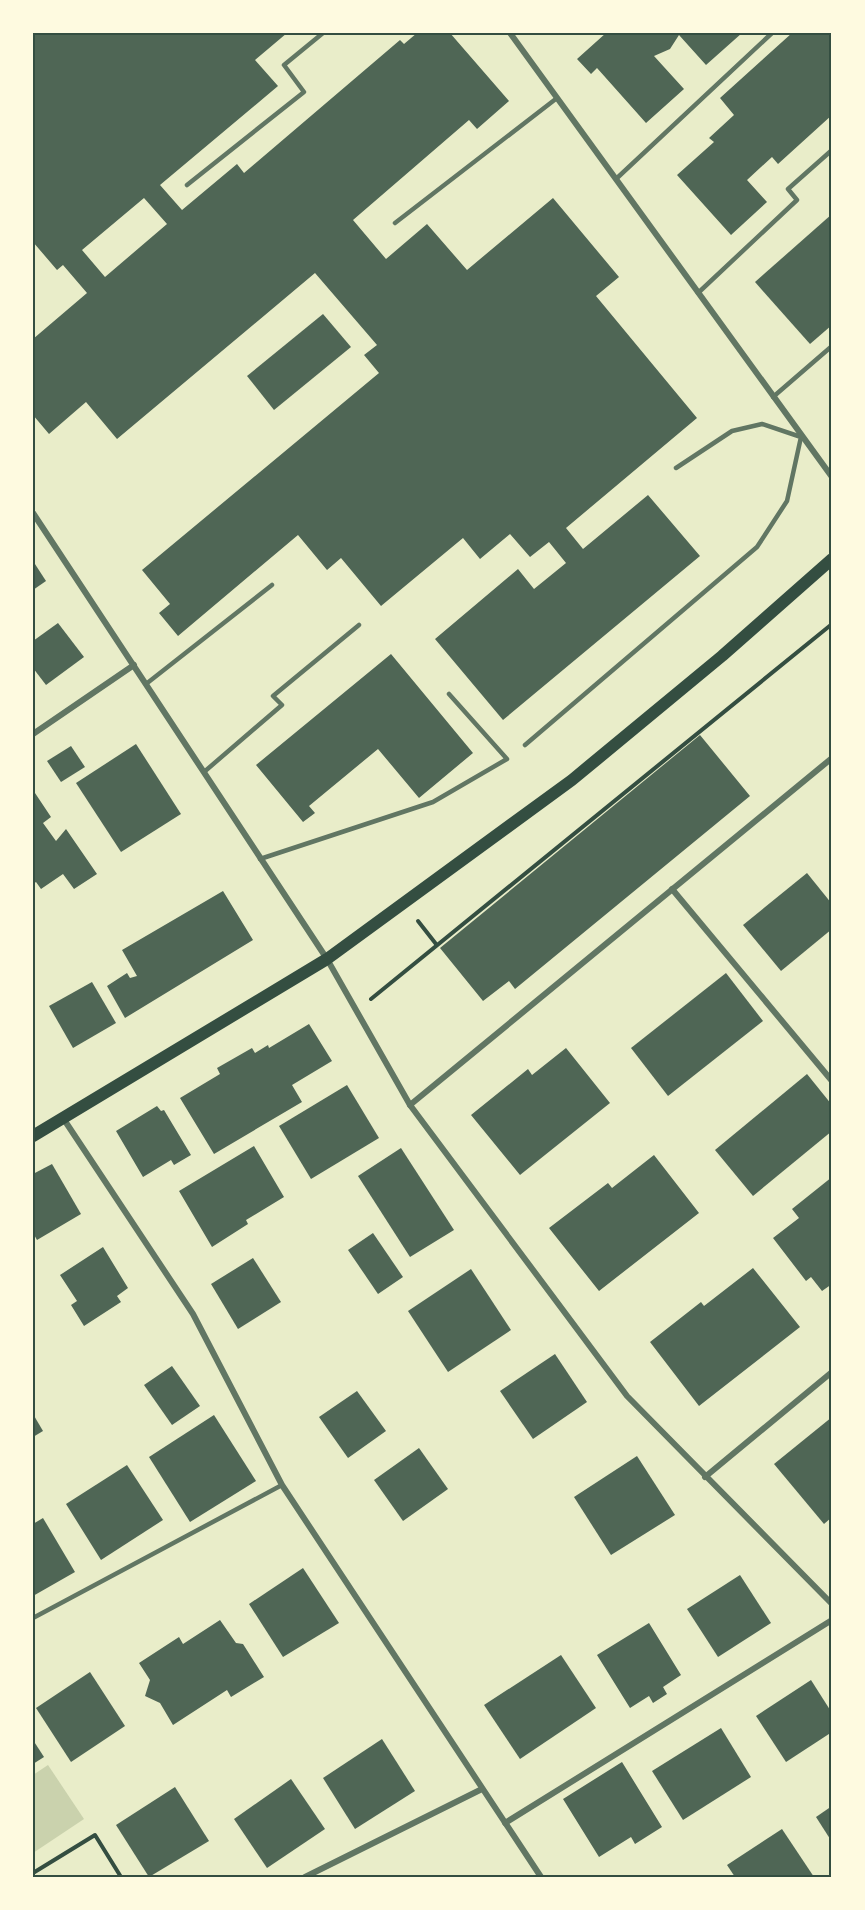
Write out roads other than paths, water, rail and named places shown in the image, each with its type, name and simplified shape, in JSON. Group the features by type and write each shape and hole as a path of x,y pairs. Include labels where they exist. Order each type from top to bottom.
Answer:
{"main road":[{"path":"33,1136 327,959 572,780 722,656 832,559"}],"street":[{"path":"510,33 772,398 832,477"},
{"path":"33,513 327,959 410,1105 627,1396 832,1604"},
{"path":"33,734 134,665"},
{"path":"410,1105 832,758"},
{"path":"672,889 832,1081"},
{"path":"63,1118 193,1314 282,1485 540,1877"},
{"path":"705,1477 832,1372"},
{"path":"505,1823 832,1620"},
{"path":"305,1877 482,1789"}],"lane":[{"path":"187,185 304,92 284,65 323,33"},
{"path":"616,179 772,33"},
{"path":"395,223 557,98"},
{"path":"698,293 797,200 788,189 832,150"},
{"path":"772,398 832,346"},
{"path":"525,745 757,547 788,501 801,437 762,424 732,431 675,468"},
{"path":"146,684 272,585"},
{"path":"204,772 282,705 273,696 359,625"},
{"path":"260,859 433,802 507,759 449,694"},
{"path":"33,1618 282,1485"}]}
